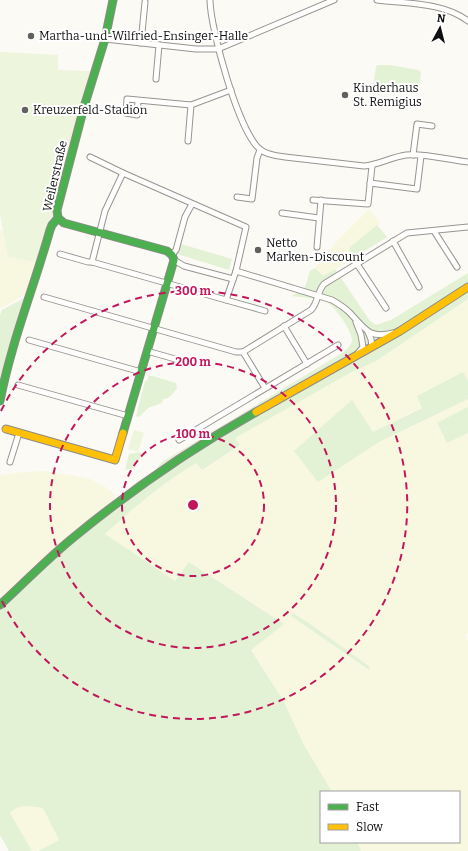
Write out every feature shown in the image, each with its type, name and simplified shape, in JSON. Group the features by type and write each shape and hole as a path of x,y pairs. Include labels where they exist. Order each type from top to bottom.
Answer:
{"street":[{"name":"Weilerstraße","path":"0,400 5,374 41,263 50,230 58,218 57,210 72,149 105,39 113,0"},
{"path":"210,0 210,9 218,49 231,90 247,131 260,150 272,155 364,166 372,166 394,158 413,155 468,162"},
{"path":"105,39 196,49 218,49 334,0"},
{"path":"377,0 406,2 442,8 462,16 468,22"},
{"path":"141,42 145,2"},
{"path":"156,79 159,45"},
{"path":"138,101 191,105 231,90"},
{"path":"188,140 191,105"},
{"path":"413,155 417,124 432,126"},
{"path":"237,197 252,199 256,158 260,150"},
{"path":"370,184 417,189 421,156"},
{"path":"90,157 246,227 236,271 226,300"},
{"path":"314,200 368,204 372,166"},
{"path":"92,262 106,211 123,173"},
{"path":"317,247 321,200"},
{"path":"6,429 19,434 115,460 185,217 192,204"},
{"path":"282,213 319,218"},
{"path":"58,218 64,223 167,251 173,258 184,266 232,279"},
{"path":"44,297 236,352 243,352 311,309 324,284 393,241 408,233 468,227"},
{"path":"434,231 457,267"},
{"path":"393,241 420,287"},
{"path":"60,254 265,311"},
{"path":"357,264 386,308"},
{"path":"236,271 332,300 346,309 368,332 372,347"},
{"path":"0,605 78,535 148,481 234,426 400,331 468,287"},
{"path":"351,360 361,351 363,347 361,335 355,319"},
{"path":"284,326 307,364"},
{"path":"368,332 380,336 400,331"},
{"path":"361,335 367,344 372,347"},
{"path":"29,340 140,372"},
{"path":"179,440 338,345"},
{"path":"146,351 182,361"},
{"path":"243,352 265,388"},
{"path":"18,385 128,416"},
{"path":"10,462 19,434"}],"green space":[{"path":"0,52 58,55 58,70 90,71 53,212 53,215 58,218 41,263 8,257 0,214"},
{"path":"377,65 390,65 418,70 421,72 419,90 414,93 373,87"},
{"path":"369,209 380,223 350,247 349,253 352,259 323,276 315,268 340,238"},
{"path":"377,225 387,237 352,259 349,253 350,247"},
{"path":"3,230 8,257 41,263 29,292 0,308 0,231"},
{"path":"181,244 232,259 229,270 177,254"},
{"path":"315,268 323,276 335,269 370,321 376,325 391,320 468,273 468,299 376,361 348,374 235,438 240,445 202,470 196,463 149,496 105,534 175,581 189,562 284,624 251,650 283,700 304,745 331,791 320,791 320,843 357,843 361,851 38,851 59,840 43,808 21,806 10,813 32,851 9,851 0,835 0,599 88,519 155,470 162,462 342,353 351,345 352,337 350,332 343,320 327,302 292,296 305,287 310,271"},
{"path":"26,297 0,381 0,315 2,310"},
{"path":"468,299 468,381 463,372 417,396 422,407 373,432 352,401 318,482 379,442 468,399 468,407 437,424 447,443 468,433 468,633 465,635 468,641 468,851 361,851 357,843 460,843 460,791 331,791 304,745 283,700 251,649 284,624 190,562 175,582 105,534 136,505 196,462 203,470 240,445 234,438 348,374 376,361","holes":["291,616 313,626 369,667 368,670"]},
{"path":"463,372 468,381 468,399 379,442 318,482 294,451 352,400 373,432 422,408 417,396"},
{"path":"149,375 176,383 177,388 173,394 163,399 162,403 148,408 139,417 136,416 145,381 147,381"},
{"path":"468,407 468,433 447,443 437,423"},
{"path":"134,430 144,433 138,452 128,449"},
{"path":"141,452 142,455 134,468 125,470 129,454"},
{"path":"43,471 90,479 112,492 116,498 88,519 0,599 0,475"},
{"path":"293,613 370,667 369,670 291,616"},
{"path":"21,806 43,808 59,840 38,851 32,851 10,813 14,808"}],"traffic: fast":[{"path":"0,401 16,336 50,230 58,218 57,210 84,107 105,39 113,0"},
{"path":"58,218 64,223 167,251 172,255 174,260 123,433"},
{"path":"0,605 64,545 117,503 185,455 256,412"}],"traffic: slow":[{"path":"256,412 400,331 468,287"},
{"path":"6,429 115,460 123,433"}],"place":[{"name":"Martha-und-Wilfried-Ensinger-Halle","path":"31,36"},
{"name":"Kinderhaus St. Remigius","path":"345,95"},
{"name":"Kreuzerfeld-Stadion","path":"25,110"},
{"name":"Netto Marken-Discount","path":"258,250"}]}
